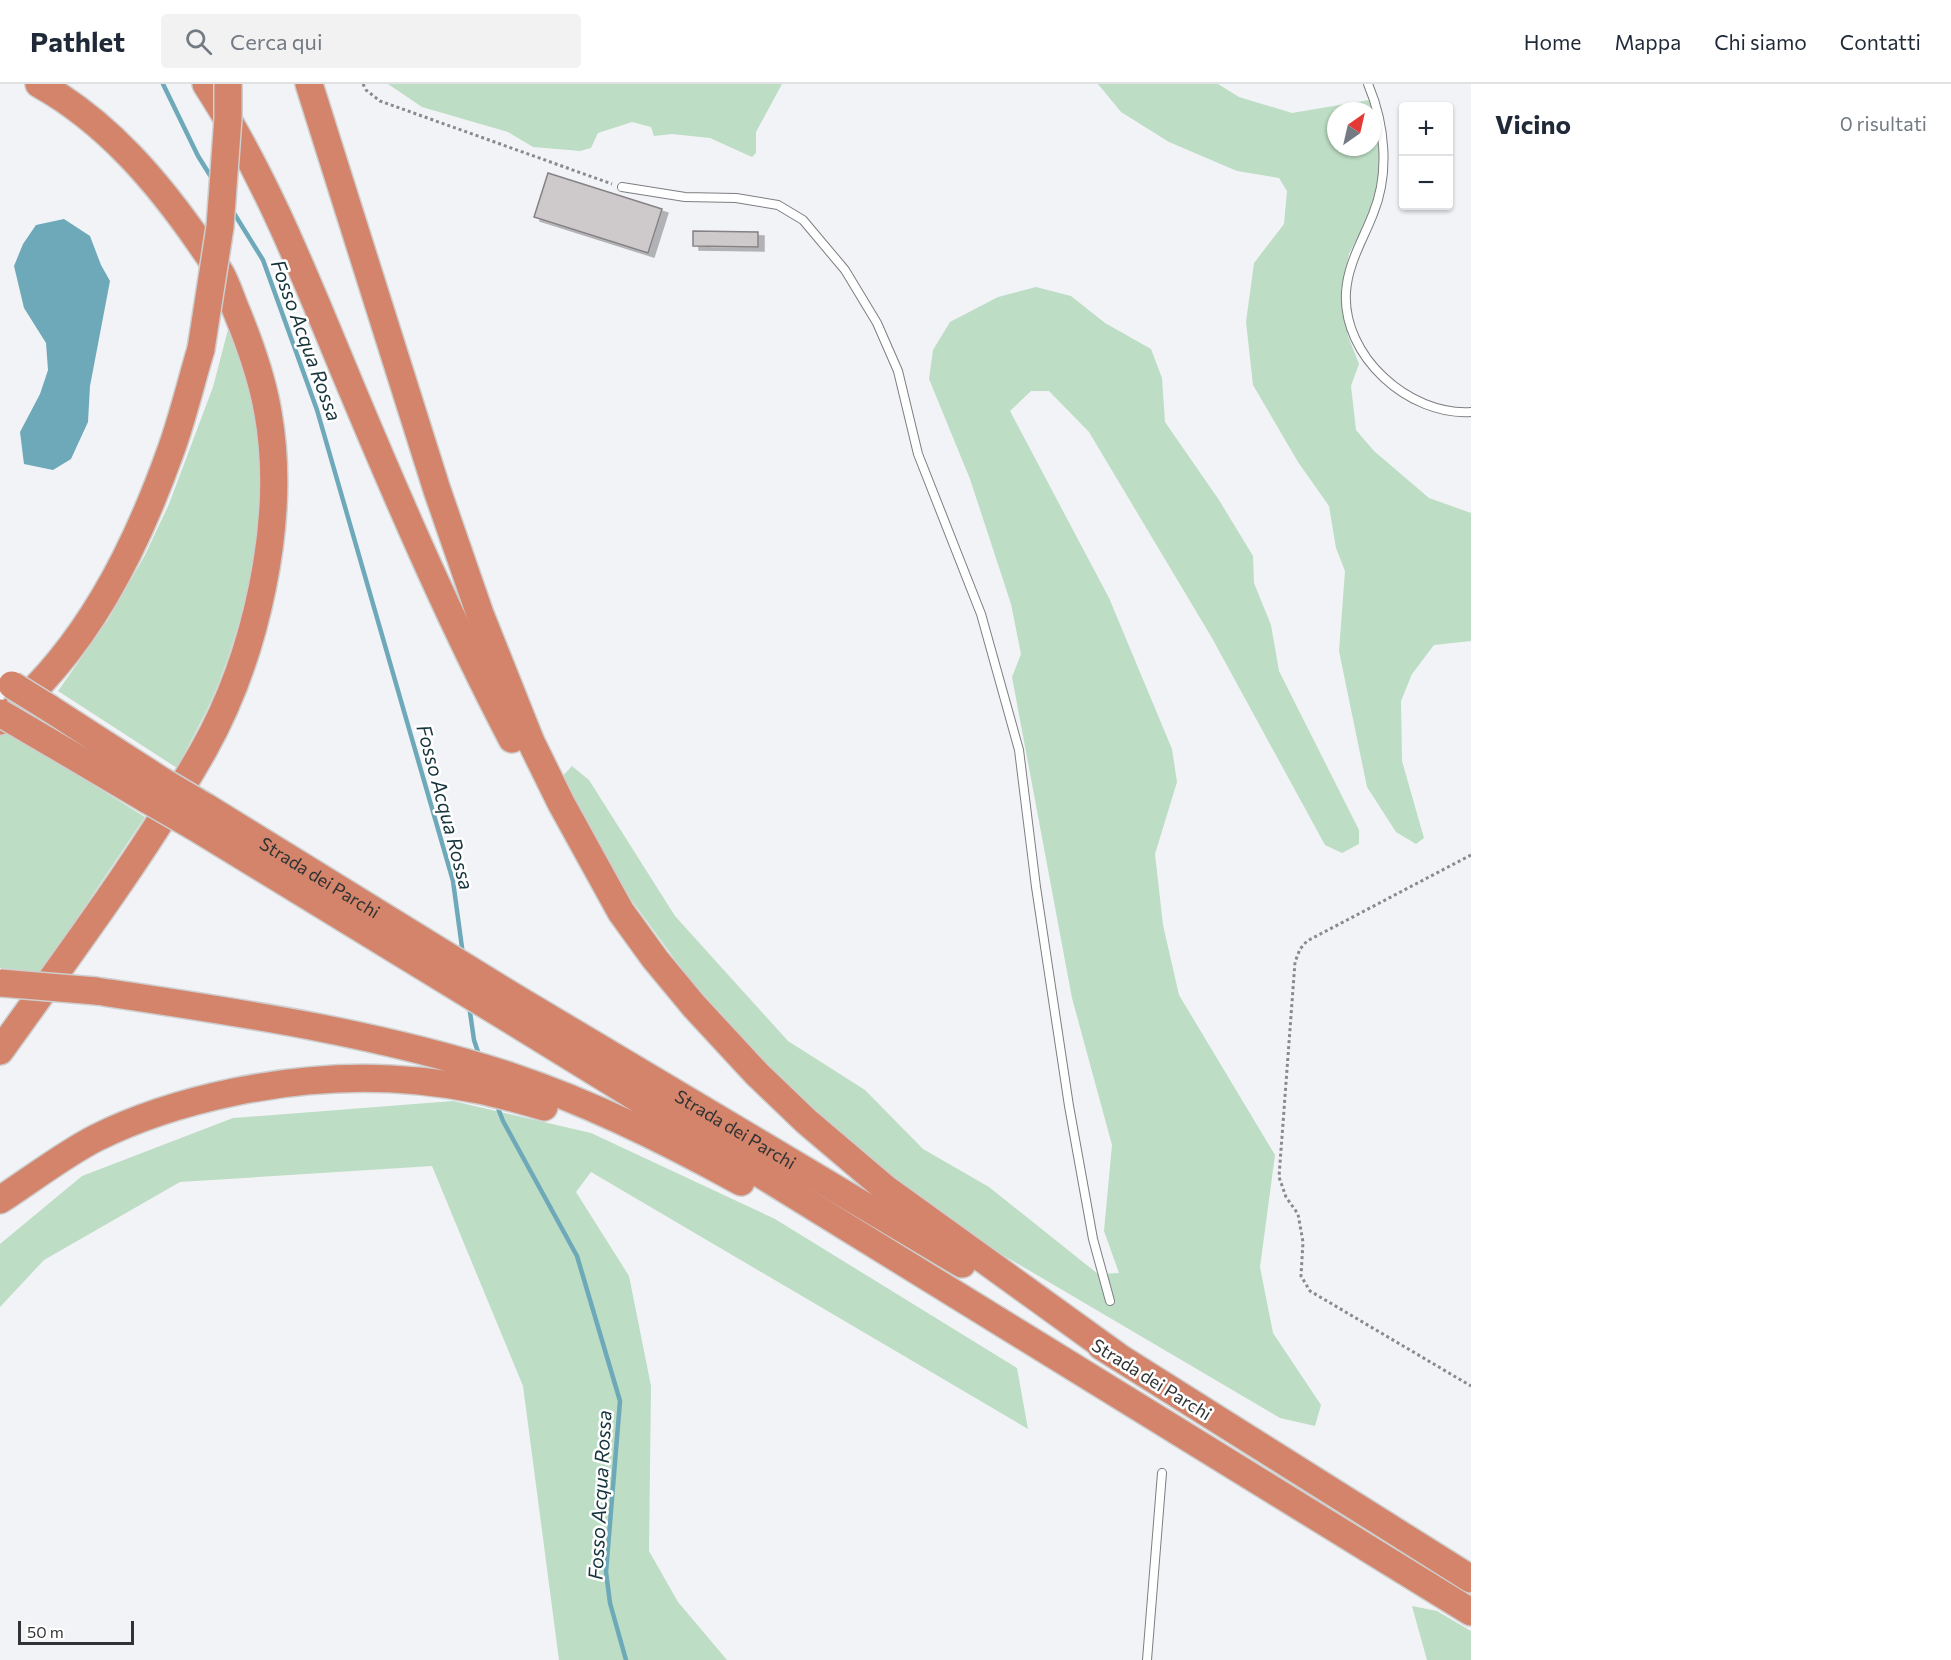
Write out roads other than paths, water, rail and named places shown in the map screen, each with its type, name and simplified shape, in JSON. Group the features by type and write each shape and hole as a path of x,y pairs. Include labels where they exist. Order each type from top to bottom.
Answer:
{"highway":[{"path":"0,1051 134,862 204,750 237,676 253,627 268,552 274,484 268,414 256,360 222,276 179,212 125,149 60,96 39,84"},
{"path":"206,84 235,132 275,212 413,533 495,706 530,774 586,865 655,959 699,1012 757,1074 806,1121 886,1189 1116,1355"},
{"path":"0,721 47,677 91,621 137,537 172,448 201,349 220,227 228,118 228,84"},
{"path":"309,84 437,490 484,624 518,714 536,752 621,912"},
{"name":"Strada dei Parchi","path":"6,681 48,708 155,790 199,817 509,1006 1116,1355 1471,1579"},
{"name":"Strada dei Parchi","path":"0,713 29,730 155,790"},
{"path":"0,983 96,991 241,1012 327,1028 416,1048 511,1086 584,1104 653,1135 1052,1355"},
{"name":"Strada dei Parchi","path":"509,1006 1052,1355 1471,1612"},
{"path":"0,1200 94,1139 155,1111 219,1095 279,1083 339,1078 390,1078 474,1088 511,1086"}],"lane":[{"path":"1368,84 1381,129 1383,173 1378,201 1349,272 1346,293 1351,327 1371,363 1400,391 1419,402 1438,409 1471,412"},
{"path":"622,187 685,197 736,198 778,206 803,220 845,270 877,323 898,371 918,454 981,614 1019,750 1036,887 1069,1106 1093,1239 1110,1301"},
{"path":"1147,1660 1162,1473"}],"water":[{"path":"64,219 90,236 110,281 90,386 88,422 71,459 53,470 24,464 20,432 40,394 48,370 46,343 24,308 14,266 23,244 36,225"}],"waterway":[{"name":"Fosso Acqua Rossa","path":"163,84 198,156 213,180"},
{"name":"Fosso Acqua Rossa","path":"232,210 263,260 317,410 453,881 463,955"},
{"name":"Fosso Acqua Rossa","path":"469,1005 474,1040 480,1058"},
{"name":"Fosso Acqua Rossa","path":"496,1103 503,1121 577,1256 620,1401 606,1572 610,1603 626,1660"}]}
